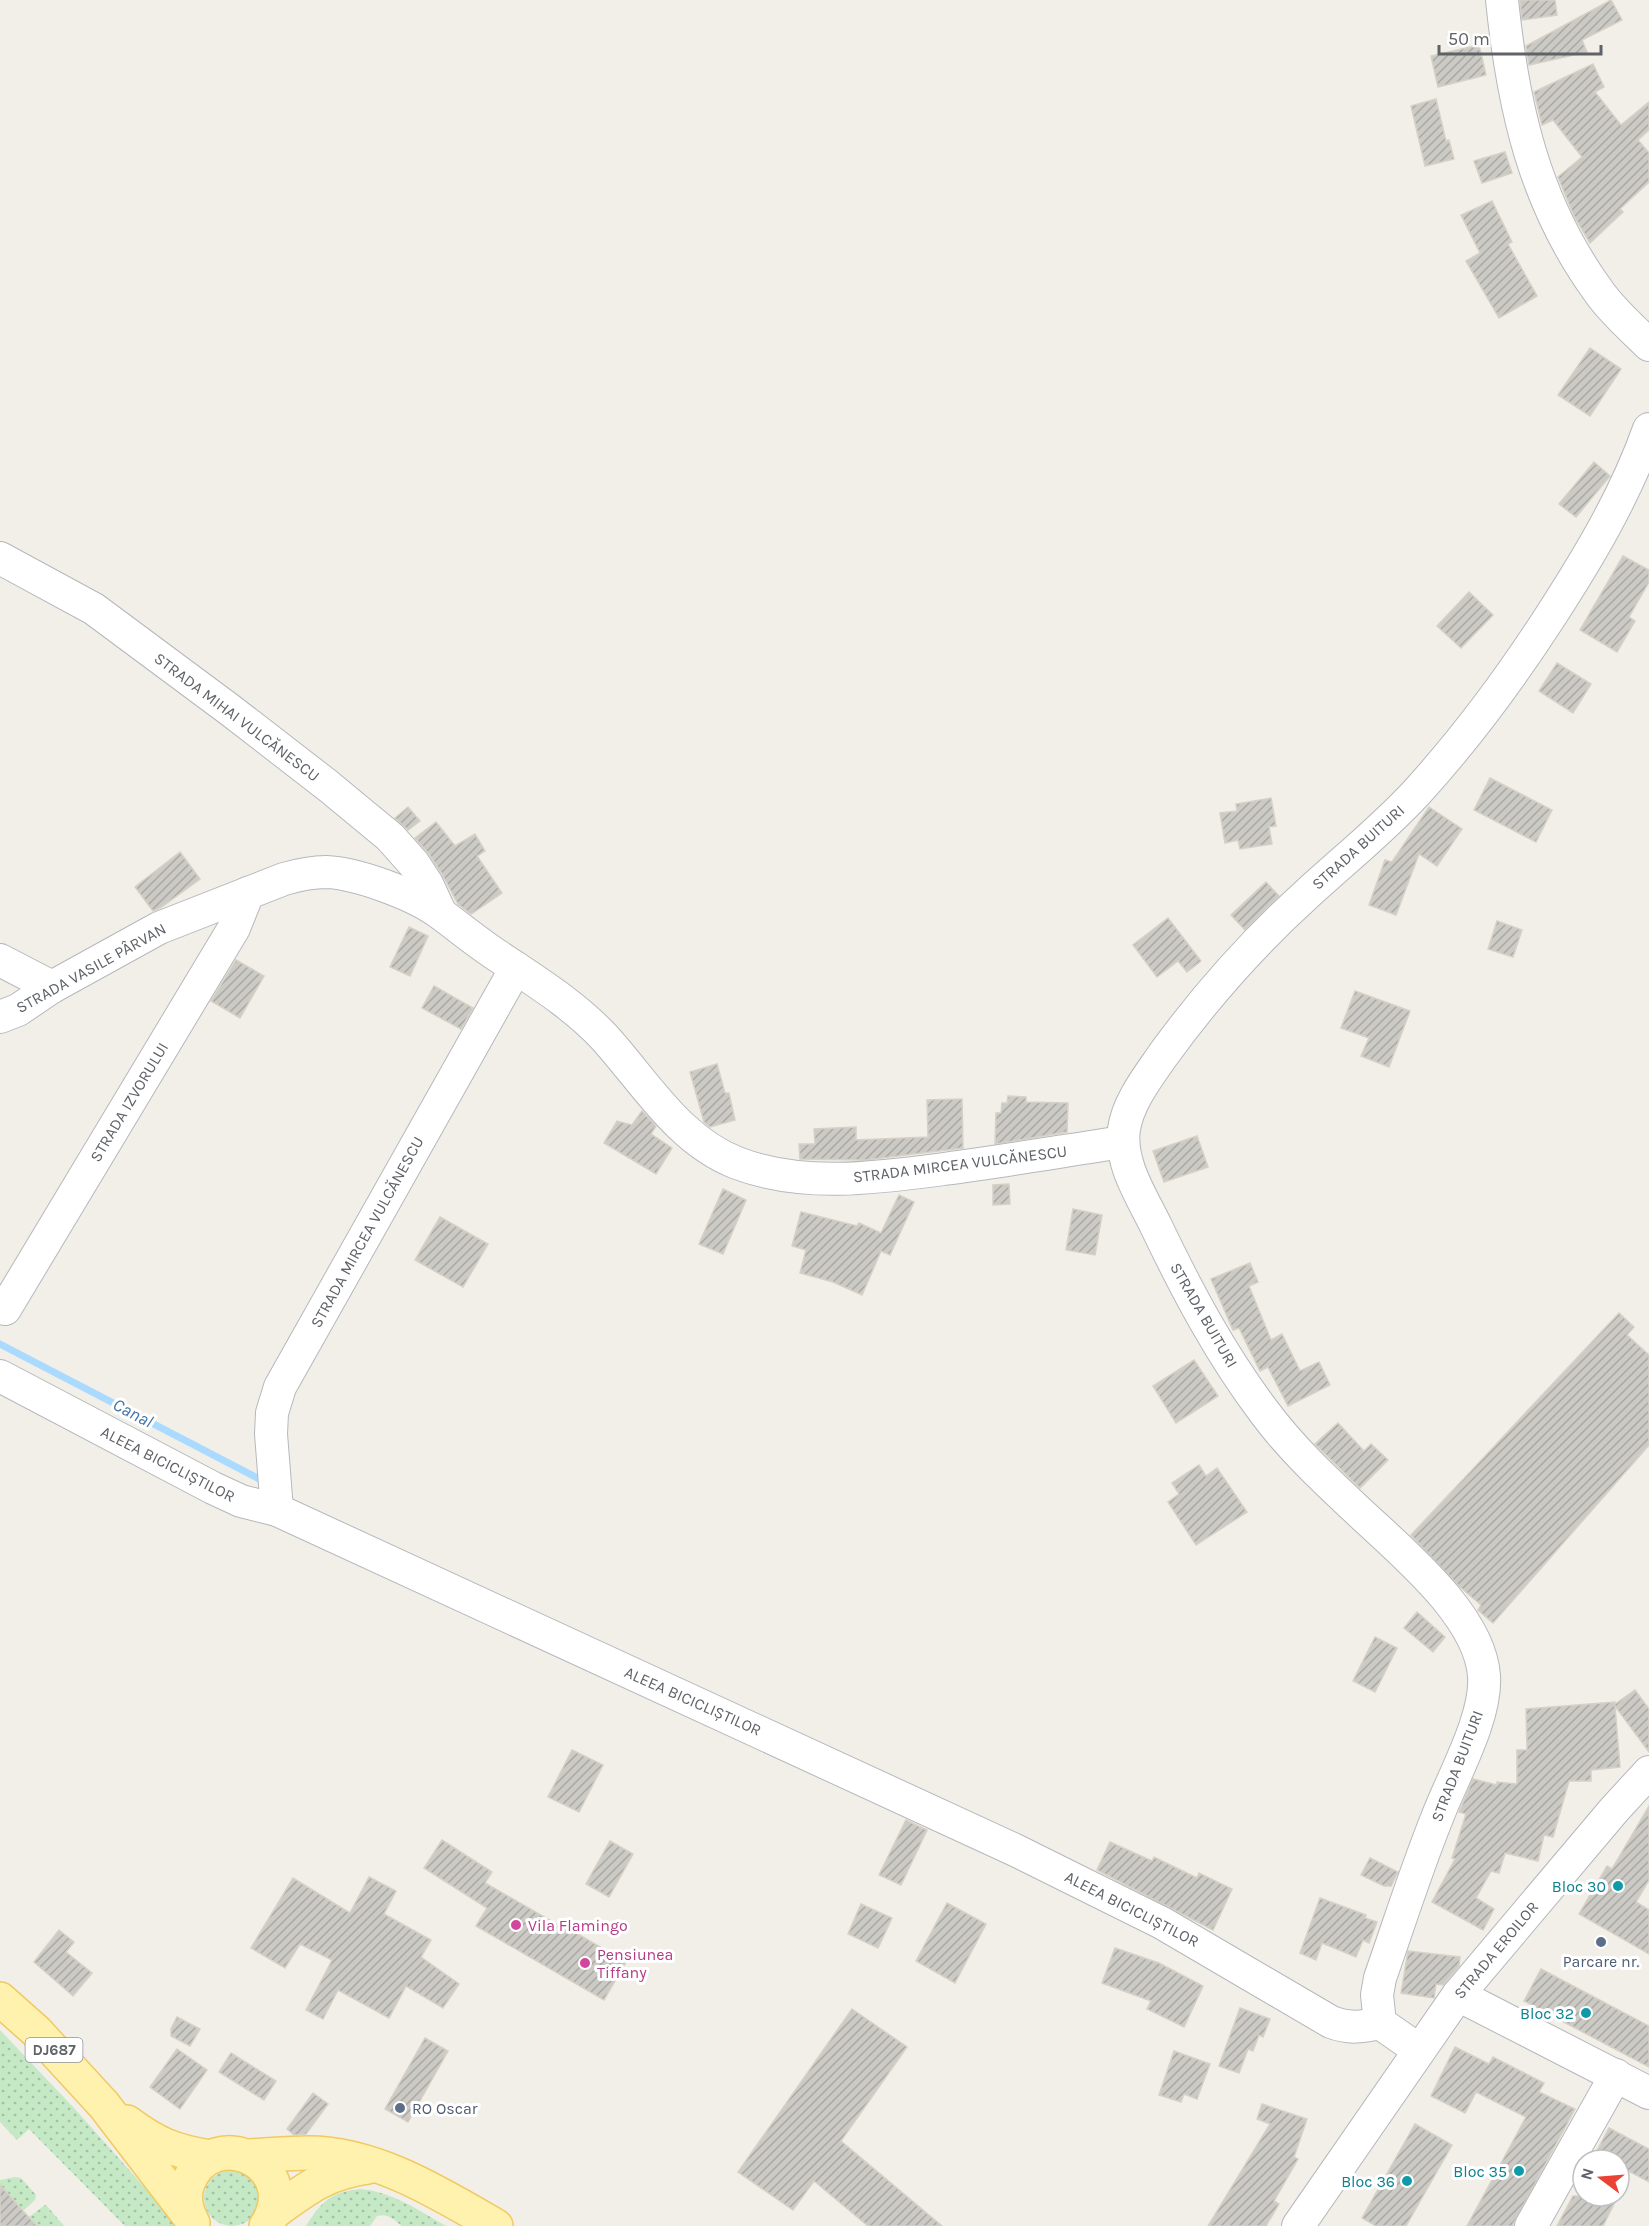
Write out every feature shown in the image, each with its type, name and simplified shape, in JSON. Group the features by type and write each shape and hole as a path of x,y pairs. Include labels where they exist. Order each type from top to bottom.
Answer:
{"main road":[{"name":"DJ687","path":"0,1999 36,2031 104,2105 192,2221"},
{"name":"DJ687","path":"104,2105 160,2144 173,2150 210,2157"},
{"path":"192,2221 186,2202 186,2189 199,2165 210,2157 223,2153 249,2156 310,2153 331,2155 376,2166 432,2189 496,2226"},
{"path":"249,2156 265,2169 275,2187 276,2200 268,2223"},
{"path":"268,2223 306,2189 332,2174 376,2166"}],"street":[{"path":"1502,0 1518,112 1540,186 1562,233 1599,293 1649,345"},
{"name":"STRADA BUITURI","path":"1380,2023 1377,1995 1380,1977 1436,1819 1481,1706 1485,1681 1481,1657 1471,1632 1420,1570 1319,1473 1264,1412 1220,1346 1177,1270 1126,1162 1123,1142 1124,1124 1131,1105 1155,1067 1202,1005 1250,951 1304,896 1378,831 1415,794 1458,745 1510,679 1581,568 1626,486 1649,429"},
{"name":"STRADA MIHAI VULCĂNESCU","path":"0,558 94,609 327,785 390,837 427,884 440,912"},
{"name":"STRADA MIRCEA VULCĂNESCU","path":"248,893 305,873 328,872 356,876 440,912 474,940 564,1000 603,1036 678,1124 696,1140 712,1151 759,1170 808,1179 868,1178 1001,1162 1123,1142"},
{"name":"STRADA VASILE PÂRVAN","path":"0,1017 18,1011 52,987 159,928 248,893"},
{"name":"STRADA IZVORULUI","path":"5,1309 234,928 248,893"},
{"path":"0,960 52,987"},
{"name":"STRADA MIRCEA VULCĂNESCU","path":"277,1510 276,1472 271,1434 272,1413 280,1387 516,968"},
{"name":"ALEEA BICICLIȘTILOR","path":"0,1376 213,1488 241,1501 277,1510 1015,1850 1162,1923 1331,2022 1344,2027 1358,2028 1380,2023"},
{"name":"STRADA EROILOR","path":"1419,2050 1458,1995 1614,1810 1649,1772"},
{"path":"1458,1995 1649,2092"},
{"path":"1298,2226 1419,2050 1380,2023"},
{"path":"1531,2226 1616,2075"}],"green space":[{"path":"0,2030 73,2107 179,2226 125,2226 29,2129 17,2140 0,2122"},
{"path":"226,2170 238,2170 248,2174 256,2182 260,2198 256,2214 248,2222 238,2226 226,2226 216,2222 208,2214 204,2204 204,2192 208,2182 216,2174"},
{"path":"21,2178 36,2195 35,2200 23,2211 3,2188 0,2190 0,2180"},
{"path":"360,2189 394,2198 446,2226 402,2226 390,2217 381,2215 377,2216 370,2226 306,2226 328,2200 341,2193"},
{"path":"45,2205 64,2226 37,2226 29,2217"}],"building":[{"path":"1520,0 1555,0 1557,15 1522,20"},
{"path":"1611,0 1622,20 1582,40 1587,52 1529,65 1526,46"},
{"path":"1479,45 1486,75 1438,87 1431,56"},
{"path":"1593,64 1604,87 1595,92 1621,125 1649,102 1649,130 1638,140 1649,153 1649,182 1620,209 1623,212 1590,243 1574,216 1558,177 1582,157 1553,120 1542,125 1534,92"},
{"path":"1436,99 1446,141 1449,140 1454,159 1425,166 1411,106"},
{"path":"1505,152 1512,173 1482,183 1474,161"},
{"path":"1492,201 1512,242 1508,244 1537,296 1499,318 1466,261 1480,253 1461,215"},
{"path":"1590,348 1621,369 1590,416 1558,395"},
{"path":"1594,462 1610,476 1576,517 1559,504"},
{"path":"1623,556 1649,570 1649,582 1629,617 1635,621 1617,652 1580,630"},
{"path":"1469,592 1493,615 1461,648 1437,626"},
{"path":"1557,663 1591,684 1573,713 1539,691"},
{"path":"1490,778 1552,810 1536,842 1474,810"},
{"path":"1271,798 1276,826 1269,827 1272,844 1240,849 1238,840 1225,843 1220,813 1237,811 1236,804"},
{"path":"408,807 420,821 408,830 395,818"},
{"path":"1429,807 1462,829 1437,866 1419,854 1396,915 1369,905 1385,860 1392,862"},
{"path":"436,822 455,846 475,834 485,851 477,856 502,893 471,914 458,904 429,854 415,838"},
{"path":"180,852 200,879 153,911 135,887"},
{"path":"1266,882 1279,896 1245,930 1231,915"},
{"path":"1168,918 1201,961 1187,972 1178,961 1157,977 1133,945"},
{"path":"1497,921 1522,930 1513,957 1488,949"},
{"path":"409,927 428,936 410,976 390,967"},
{"path":"236,960 264,976 240,1018 211,1001"},
{"path":"434,986 473,1008 461,1029 422,1008"},
{"path":"1355,991 1410,1011 1389,1067 1361,1056 1369,1038 1341,1028"},
{"path":"717,1064 725,1093 729,1093 735,1120 710,1127 704,1122 690,1072"},
{"path":"1008,1096 1026,1097 1026,1102 1068,1103 1067,1132 995,1144 996,1113 1001,1113 1002,1103 1007,1103"},
{"path":"962,1099 963,1148 865,1160 800,1159 799,1144 815,1144 814,1129 856,1127 856,1140 928,1137 927,1100"},
{"path":"642,1111 656,1126 651,1134 672,1148 656,1174 604,1143 617,1121 632,1125"},
{"path":"1197,1136 1208,1167 1164,1182 1153,1151"},
{"path":"1009,1184 1010,1204 993,1205 993,1185"},
{"path":"723,1189 746,1200 723,1254 699,1244"},
{"path":"899,1195 914,1202 890,1255 881,1251 862,1295 833,1282 800,1273 806,1250 792,1246 801,1212 857,1226 859,1223 881,1233"},
{"path":"1073,1209 1102,1215 1095,1255 1066,1250"},
{"path":"440,1217 488,1244 463,1287 415,1260"},
{"path":"1250,1263 1258,1282 1249,1286 1271,1340 1282,1334 1300,1371 1319,1362 1330,1385 1288,1406 1268,1367 1260,1371 1239,1328 1233,1330 1211,1279"},
{"path":"1619,1313 1634,1327 1627,1335 1649,1355 1649,1445 1493,1623 1478,1610 1481,1605 1460,1587 1411,1535"},
{"path":"1194,1360 1218,1396 1176,1423 1153,1386"},
{"path":"1338,1423 1364,1451 1371,1444 1388,1460 1360,1488 1315,1444"},
{"path":"1199,1465 1206,1476 1217,1468 1247,1512 1196,1545 1168,1502 1179,1494 1172,1483"},
{"path":"1417,1612 1445,1637 1433,1652 1404,1628"},
{"path":"1375,1637 1397,1648 1375,1692 1353,1681"},
{"path":"1635,1690 1649,1709 1649,1752 1615,1706 1620,1767 1591,1770 1591,1781 1569,1781 1553,1837 1544,1835 1538,1861 1505,1853 1499,1873 1491,1871 1476,1898 1494,1909 1483,1930 1432,1902 1455,1859 1452,1858 1466,1814 1459,1812 1473,1779 1497,1785 1497,1782 1517,1784 1517,1750 1527,1750 1526,1709 1615,1702 1615,1704"},
{"path":"572,1750 603,1765 579,1812 548,1797"},
{"name":"Bloc 30","path":"1649,1806 1649,1880 1636,1902 1649,1910 1649,1954 1579,1914 1607,1866 1612,1869"},
{"path":"906,1820 927,1830 901,1885 879,1875"},
{"path":"442,1840 492,1872 485,1883 626,1962 604,2000 476,1926 487,1908 424,1868"},
{"path":"610,1841 633,1854 609,1897 586,1884"},
{"path":"1110,1842 1152,1861 1154,1857 1197,1878 1199,1873 1232,1889 1213,1930 1097,1870"},
{"path":"1370,1858 1398,1872 1391,1886 1384,1886 1361,1875"},
{"path":"369,1877 396,1891 384,1914 431,1940 421,1957 459,1984 443,2008 406,1986 389,2018 338,1990 323,2019 306,2010 332,1960 300,1944 285,1968 251,1948 293,1878 350,1913"},
{"path":"1320,1898 1366,1915 1365,1918 1377,1922 1369,1943 1363,1940 1356,1957 1322,1943 1316,1960 1300,1953"},
{"path":"947,1903 986,1924 955,1983 916,1961"},
{"path":"861,1904 892,1918 878,1948 848,1934"},
{"path":"59,1930 74,1942 66,1952 92,1973 73,1996 34,1962"},
{"path":"1115,1948 1159,1963 1203,1986 1184,2027 1147,2009 1151,2001 1102,1983"},
{"path":"1408,1951 1460,1957 1459,1966 1443,1985 1436,1984 1434,1998 1401,1993"},
{"name":"Bloc 32","path":"1541,1969 1649,2026 1649,2067 1524,2001"},
{"path":"1240,2008 1270,2019 1263,2037 1259,2035 1253,2051 1248,2049 1239,2073 1219,2066"},
{"path":"852,2009 907,2047 841,2141 942,2226 868,2226 814,2181 793,2210 738,2172"},
{"path":"177,2017 200,2029 190,2046 171,2036 171,2029"},
{"path":"425,2038 448,2051 408,2122 385,2109"},
{"name":"Bloc 35","path":"1455,2047 1489,2064 1493,2057 1544,2083 1539,2092 1575,2109 1512,2226 1467,2226 1526,2117 1476,2092 1465,2113 1431,2096"},
{"path":"177,2049 207,2070 180,2109 150,2087"},
{"path":"1174,2051 1210,2064 1197,2099 1184,2094 1181,2102 1159,2095"},
{"path":"231,2053 276,2081 264,2100 219,2072"},
{"path":"313,2093 328,2104 306,2134 294,2135 287,2129"},
{"path":"1262,2104 1307,2119 1294,2157 1298,2159 1274,2201 1279,2204 1266,2226 1208,2226 1270,2124 1257,2119"},
{"name":"Bloc 36","path":"1415,2124 1452,2145 1406,2226 1376,2226 1362,2218"},
{"path":"1609,2128 1649,2149 1649,2182 1631,2172 1631,2148 1598,2148"},
{"path":"0,2185 23,2211 37,2226 0,2226"},
{"path":"1571,2200 1571,2208 1612,2208 1603,2226 1557,2226"}],"waterway":[{"name":"Canal","path":"0,1344 267,1483"}],"place":[{"name":"Bloc 30","path":"1618,1886"},
{"name":"Vila Flamingo","path":"516,1925"},
{"name":"Parcare nr.","path":"1601,1942"},
{"name":"Pensiunea Tiffany","path":"585,1963"},
{"name":"Bloc 32","path":"1586,2013"},
{"name":"RO Oscar","path":"400,2108"},
{"name":"Bloc 35","path":"1519,2171"},
{"name":"Bloc 36","path":"1407,2181"}]}
